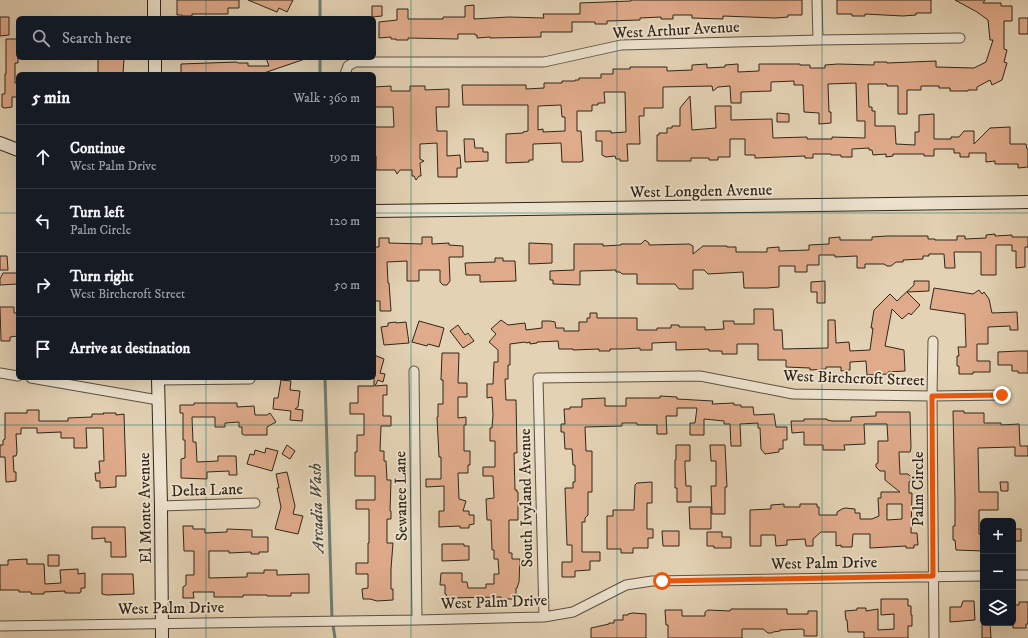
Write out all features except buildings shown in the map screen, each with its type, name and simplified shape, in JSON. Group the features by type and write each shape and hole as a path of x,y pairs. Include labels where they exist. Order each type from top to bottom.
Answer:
{"street":[{"path":"154,0 154,16"},
{"path":"818,0 818,40"},
{"name":"West Arthur Avenue","path":"346,70 356,62 363,61 544,62 621,45 960,38"},
{"path":"155,60 155,72"},
{"path":"0,142 16,149"},
{"name":"West Longden Avenue","path":"376,211 1028,202"},
{"name":"Palm Circle","path":"933,341 934,638"},
{"name":"Sewanee Lane","path":"414,371 417,620"},
{"path":"0,373 16,376"},
{"name":"West Birchcroft Street","path":"538,378 700,376 794,394 932,396 1002,395"},
{"name":"South Ivyland Avenue","path":"538,378 544,617"},
{"path":"42,380 158,400"},
{"name":"El Monte Avenue","path":"158,380 162,638"},
{"name":"Delta Lane","path":"161,506 255,503"},
{"path":"1016,575 1028,575"},
{"name":"West Palm Drive","path":"0,626 544,617 573,612 626,585 652,581 980,576"}],"waterway":[{"name":"Arcadia Wash","path":"320,0 320,16"},
{"name":"Arcadia Wash","path":"320,60 320,72"},
{"name":"Arcadia Wash","path":"325,380 332,619 335,638"}],"route":[{"path":"662,581 933,576 932,396 1002,395"}]}
